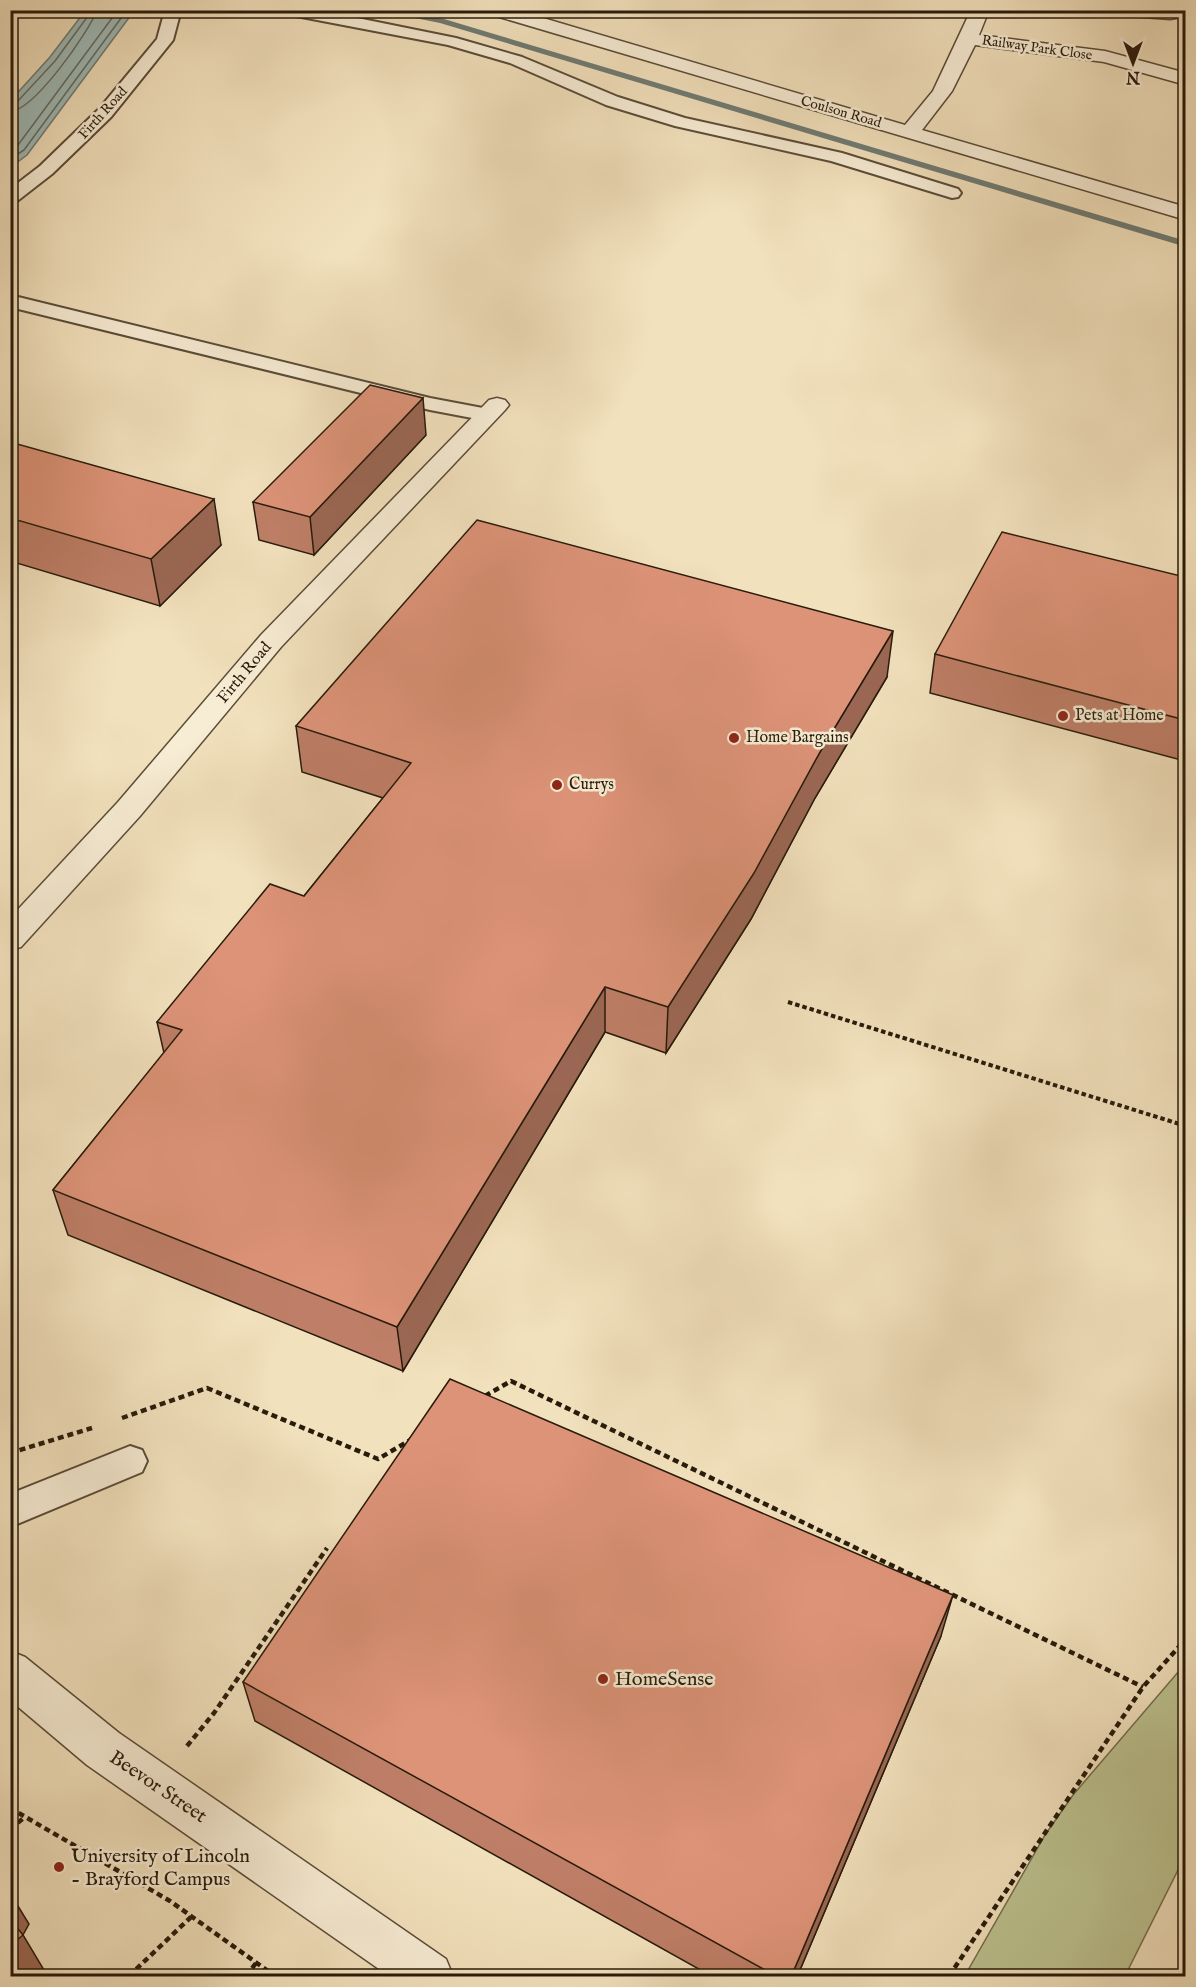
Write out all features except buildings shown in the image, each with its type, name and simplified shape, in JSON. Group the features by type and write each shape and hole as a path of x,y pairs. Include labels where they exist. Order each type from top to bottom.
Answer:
{"street":[{"name":"Coulson Road","path":"495,10 1185,214"},
{"path":"909,132 919,123 953,75 980,10"},
{"path":"1115,10 1170,14"},
{"name":"Railway Park Close","path":"1105,57 1120,11"},
{"name":"Railway Park Close","path":"968,39 1105,57 1185,79"},
{"name":"Firth Road","path":"10,939 129,809 271,641 492,410"},
{"name":"Beevor Street","path":"10,1672 102,1749 156,1784 429,1977"}],"lane":[{"name":"Firth Road","path":"10,198 46,170 105,113 165,40 173,10"},
{"path":"291,10 450,41 516,60 612,101 681,122 836,157 952,193"},
{"name":"Firth Road","path":"10,301 430,405 492,410"},
{"path":"10,1511 130,1461"}],"path":[{"path":"788,1002 1185,1126"},
{"path":"480,1399 511,1381 1143,1687"},
{"path":"112,1422 207,1388 378,1459 419,1435"},
{"path":"10,1453 100,1425"},
{"path":"156,1784 214,1713 327,1548"},
{"path":"949,1977 1143,1687 1185,1639"},
{"path":"10,1808 170,1901 275,1977"},
{"path":"10,1829 25,1816"},
{"path":"129,1977 191,1917"},
{"path":"246,1977 256,1963"}],"green space":[{"path":"1185,1664 1185,1856 1125,1976 973,1976 967,1972 1045,1835 1073,1795"}],"water":[{"path":"85,11 134,11 27,155 11,167 11,100 50,57"}],"waterway":[{"path":"379,10 441,21 1186,244"}],"place":[{"name":"Pets at Home","path":"1063,716"},
{"name":"Home Bargains","path":"734,738"},
{"name":"Currys","path":"557,785"},
{"name":"HomeSense","path":"603,1679"},
{"name":"University of Lincoln - Brayford Campus","path":"59,1867"}]}
